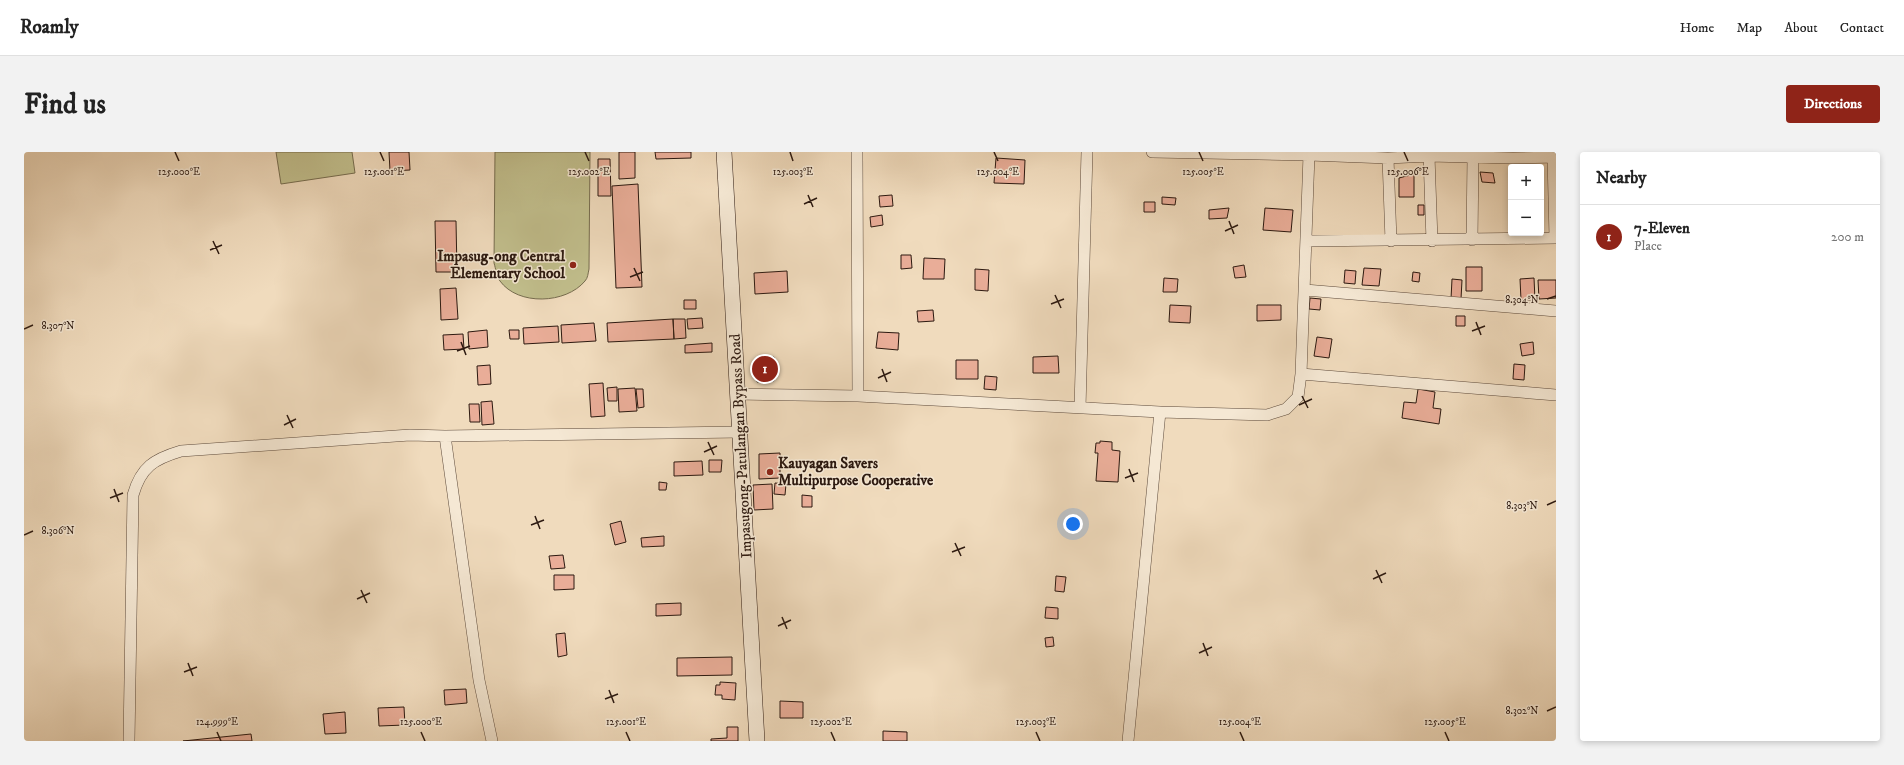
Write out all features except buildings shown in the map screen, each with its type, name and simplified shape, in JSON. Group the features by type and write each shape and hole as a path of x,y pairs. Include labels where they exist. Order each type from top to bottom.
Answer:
{"main road":[{"name":"Impasugong-Patulangan Bypass Road","path":"724,152 757,741"}],"street":[{"path":"857,152 858,396"},
{"path":"1080,408 1087,152"},
{"path":"1152,152 1309,154 1388,158 1429,156 1473,157 1513,162 1555,157 1555,238 1516,236 1472,240 1306,241"},
{"path":"738,394 858,396 1160,412 1267,415 1286,409 1298,397 1301,374 1309,154"},
{"path":"1429,156 1432,240"},
{"path":"1472,240 1473,157"},
{"path":"1388,158 1391,241"},
{"path":"1305,290 1556,311"},
{"path":"1301,374 1556,395"},
{"path":"1128,741 1160,412"},
{"path":"129,741 133,495 138,479 148,467 162,456 181,451 402,436 740,432"},
{"path":"445,436 479,680 492,741"}],"shaded area":[{"path":"276,152 352,152 355,173 281,184"},
{"path":"495,152 590,152 589,269 586,280 577,289 555,298 530,298 518,295 508,289 500,281 494,263"}],"place":[{"name":"Impasug-ong Central Elementary School","path":"573,265"},
{"name":"7-Eleven","path":"765,369"},
{"name":"Kauyagan Savers Multipurpose Cooperative","path":"770,472"}]}
